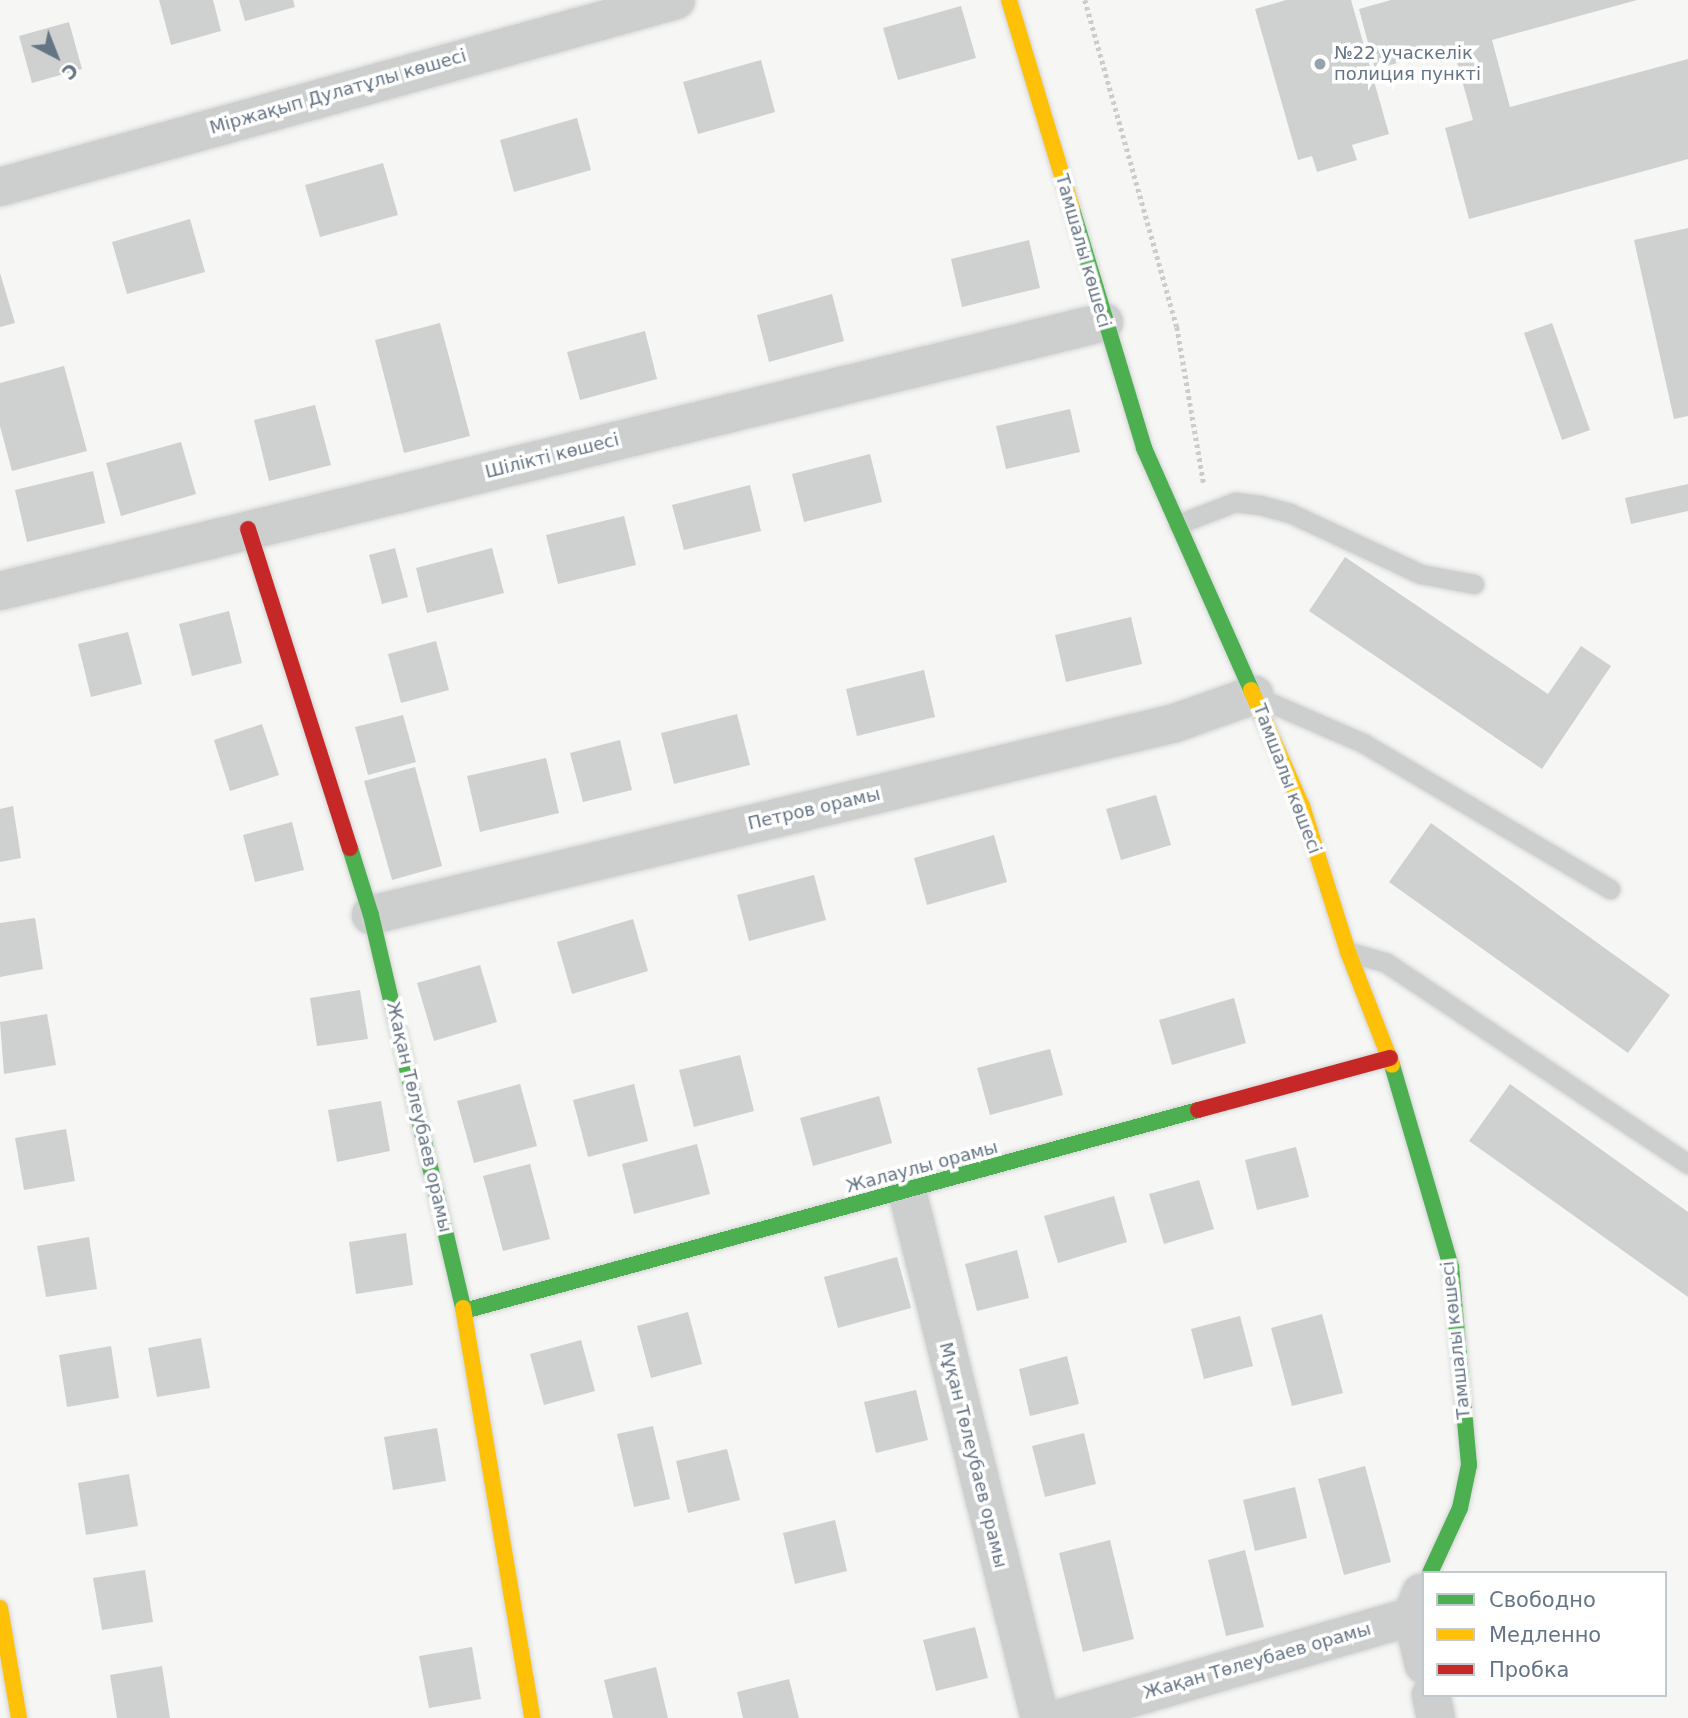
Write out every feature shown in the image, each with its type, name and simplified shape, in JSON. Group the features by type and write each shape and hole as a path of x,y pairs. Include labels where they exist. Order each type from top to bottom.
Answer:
{"street":[{"name":"Міржақып Дулатұлы көшесі","path":"0,187 676,0"},
{"name":"Тамшалы көшесі","path":"1009,0 1144,448 1302,806 1348,952 1390,1058 1451,1267 1469,1465 1460,1508 1431,1571"},
{"name":"Шілікті көшесі","path":"0,591 1104,322"},
{"name":"Жақан Төлеубаев орамы","path":"248,529 371,915 464,1311 532,1718"},
{"name":"Петров орамы","path":"371,915 1175,723 1254,695"},
{"name":"Жалаулы орамы","path":"464,1311 1390,1058"},
{"name":"Мұқан Төлеубаев орамы","path":"907,1191 1040,1718"},
{"name":"Жақан Төлеубаев орамы","path":"1062,1718 1418,1601"},
{"path":"1418,1601 1422,1644"},
{"path":"0,1608 19,1718"},
{"path":"1431,1697 1436,1718"}],"lane":[{"path":"1178,524 1235,502 1290,513 1420,574 1475,584"},
{"path":"1254,695 1363,743 1610,889"},
{"path":"1348,952 1385,962 1688,1164"}],"path":[{"path":"1085,0 1177,327 1209,513"}],"building":[{"path":"159,0 213,0 221,31 171,45"},
{"path":"239,0 293,0 295,7 245,21"},
{"name":"№22 учаскелік полиция пункті","path":"1286,0 1351,0 1389,134 1352,145 1357,160 1317,172 1312,156 1298,160 1255,9"},
{"path":"1391,0 1637,0 1492,40 1510,107 1688,59 1688,159 1469,219 1445,128 1473,120 1453,48 1375,69 1359,9"},
{"path":"961,6 976,58 898,80 883,28"},
{"path":"69,22 82,69 32,83 19,36"},
{"path":"761,60 775,112 698,134 683,82"},
{"path":"577,118 591,170 514,192 500,140"},
{"path":"383,163 398,215 320,237 305,185"},
{"path":"190,219 205,272 127,294 112,242"},
{"path":"1688,228 1688,416 1674,419 1634,240"},
{"path":"1029,240 1040,288 962,307 951,259"},
{"path":"0,273 15,323 0,327"},
{"path":"832,294 844,341 769,362 757,315"},
{"path":"440,323 470,436 404,453 375,340"},
{"path":"1552,323 1590,430 1562,440 1524,333"},
{"path":"645,331 657,379 580,400 567,352"},
{"path":"64,366 87,451 12,471 0,426 0,383"},
{"path":"315,405 331,465 269,481 254,420"},
{"path":"1070,409 1080,452 1006,469 996,426"},
{"path":"181,442 196,494 121,516 106,463"},
{"path":"870,454 882,502 804,522 792,474"},
{"path":"93,471 105,523 27,542 15,490"},
{"path":"1688,484 1688,511 1631,524 1625,498"},
{"path":"750,485 761,531 684,550 672,505"},
{"path":"624,516 636,565 558,584 546,535"},
{"path":"395,548 408,597 382,604 369,555"},
{"path":"492,548 504,593 427,613 416,568"},
{"path":"1345,557 1548,694 1581,646 1611,666 1542,769 1309,611"},
{"path":"229,611 242,663 192,676 179,624"},
{"path":"1131,617 1142,664 1066,682 1055,635"},
{"path":"128,632 142,684 91,697 78,644"},
{"path":"436,641 449,690 401,703 388,654"},
{"path":"924,670 935,717 857,736 846,689"},
{"path":"737,714 750,765 674,784 661,733"},
{"path":"403,715 416,762 368,775 355,727"},
{"path":"262,724 279,775 230,791 214,740"},
{"path":"620,740 632,790 583,802 570,753"},
{"path":"546,758 559,813 480,832 467,776"},
{"path":"415,767 442,866 392,880 364,781"},
{"path":"1156,795 1171,845 1121,860 1106,809"},
{"path":"13,806 21,858 0,862 0,809"},
{"path":"292,822 304,870 255,882 243,835"},
{"path":"1431,823 1670,995 1628,1053 1389,882"},
{"path":"994,835 1007,882 927,905 914,858"},
{"path":"814,875 826,920 749,941 737,895"},
{"path":"35,918 43,969 0,977 0,923"},
{"path":"633,919 648,971 572,994 557,942"},
{"path":"480,965 497,1022 434,1041 417,983"},
{"path":"360,990 368,1039 317,1046 310,998"},
{"path":"1234,998 1246,1043 1172,1065 1159,1020"},
{"path":"47,1014 56,1065 4,1074 0,1022"},
{"path":"1050,1049 1063,1095 990,1115 977,1068"},
{"path":"740,1055 754,1111 694,1127 679,1070"},
{"path":"520,1084 537,1146 474,1163 457,1101"},
{"path":"634,1084 648,1141 588,1157 573,1100"},
{"path":"1510,1084 1688,1212 1688,1297 1469,1141"},
{"path":"879,1096 892,1143 813,1166 800,1118"},
{"path":"381,1101 390,1151 337,1162 328,1110"},
{"path":"66,1129 75,1181 24,1190 15,1138"},
{"path":"697,1144 710,1194 634,1214 622,1164"},
{"path":"1296,1147 1309,1197 1257,1210 1245,1160"},
{"path":"530,1164 550,1239 503,1251 483,1176"},
{"path":"1199,1180 1214,1229 1164,1244 1149,1194"},
{"path":"1114,1196 1127,1242 1058,1263 1044,1216"},
{"path":"406,1233 413,1285 356,1294 349,1242"},
{"path":"89,1237 97,1289 46,1297 37,1246"},
{"path":"1017,1250 1029,1298 977,1311 965,1264"},
{"path":"897,1257 911,1308 838,1328 824,1277"},
{"path":"688,1312 702,1364 651,1378 637,1326"},
{"path":"1322,1314 1343,1393 1292,1406 1271,1328"},
{"path":"1240,1316 1253,1366 1204,1379 1191,1329"},
{"path":"201,1338 210,1388 157,1397 148,1348"},
{"path":"581,1340 595,1391 544,1405 530,1354"},
{"path":"111,1346 119,1398 67,1407 59,1355"},
{"path":"1067,1356 1079,1404 1030,1416 1019,1369"},
{"path":"916,1390 928,1440 876,1453 864,1402"},
{"path":"653,1426 670,1499 634,1507 617,1434"},
{"path":"437,1428 446,1481 393,1490 384,1437"},
{"path":"1084,1433 1096,1484 1045,1497 1032,1446"},
{"path":"727,1449 740,1500 688,1513 676,1461"},
{"path":"1365,1466 1391,1562 1344,1575 1318,1479"},
{"path":"129,1474 138,1526 86,1535 78,1483"},
{"path":"1295,1487 1307,1538 1255,1551 1243,1500"},
{"path":"835,1520 847,1571 795,1584 783,1533"},
{"path":"1110,1540 1134,1639 1083,1652 1059,1553"},
{"path":"1245,1550 1264,1627 1226,1636 1208,1560"},
{"path":"145,1570 153,1622 102,1630 93,1578"},
{"path":"975,1627 988,1678 936,1691 923,1640"},
{"path":"472,1647 481,1699 429,1708 419,1656"},
{"path":"162,1666 170,1718 117,1718 110,1675"},
{"path":"656,1667 668,1718 613,1718 604,1680"},
{"path":"789,1679 799,1718 743,1718 737,1692"}],"traffic: fast":[{"path":"1072,209 1144,448 1251,690"},
{"path":"350,848 371,915 463,1308"},
{"path":"1392,1065 1451,1267 1469,1465 1460,1508 1431,1571"},
{"path":"464,1311 1198,1110"}],"traffic: slow":[{"path":"1009,0 1072,209"},
{"path":"1251,690 1302,806 1348,952 1392,1065"},
{"path":"463,1308 532,1718"},
{"path":"0,1608 19,1718"}],"traffic: jam":[{"path":"248,529 350,848"},
{"path":"1198,1110 1390,1058"}],"place":[{"name":"№22 учаскелік полиция пункті","path":"1320,64"}]}
